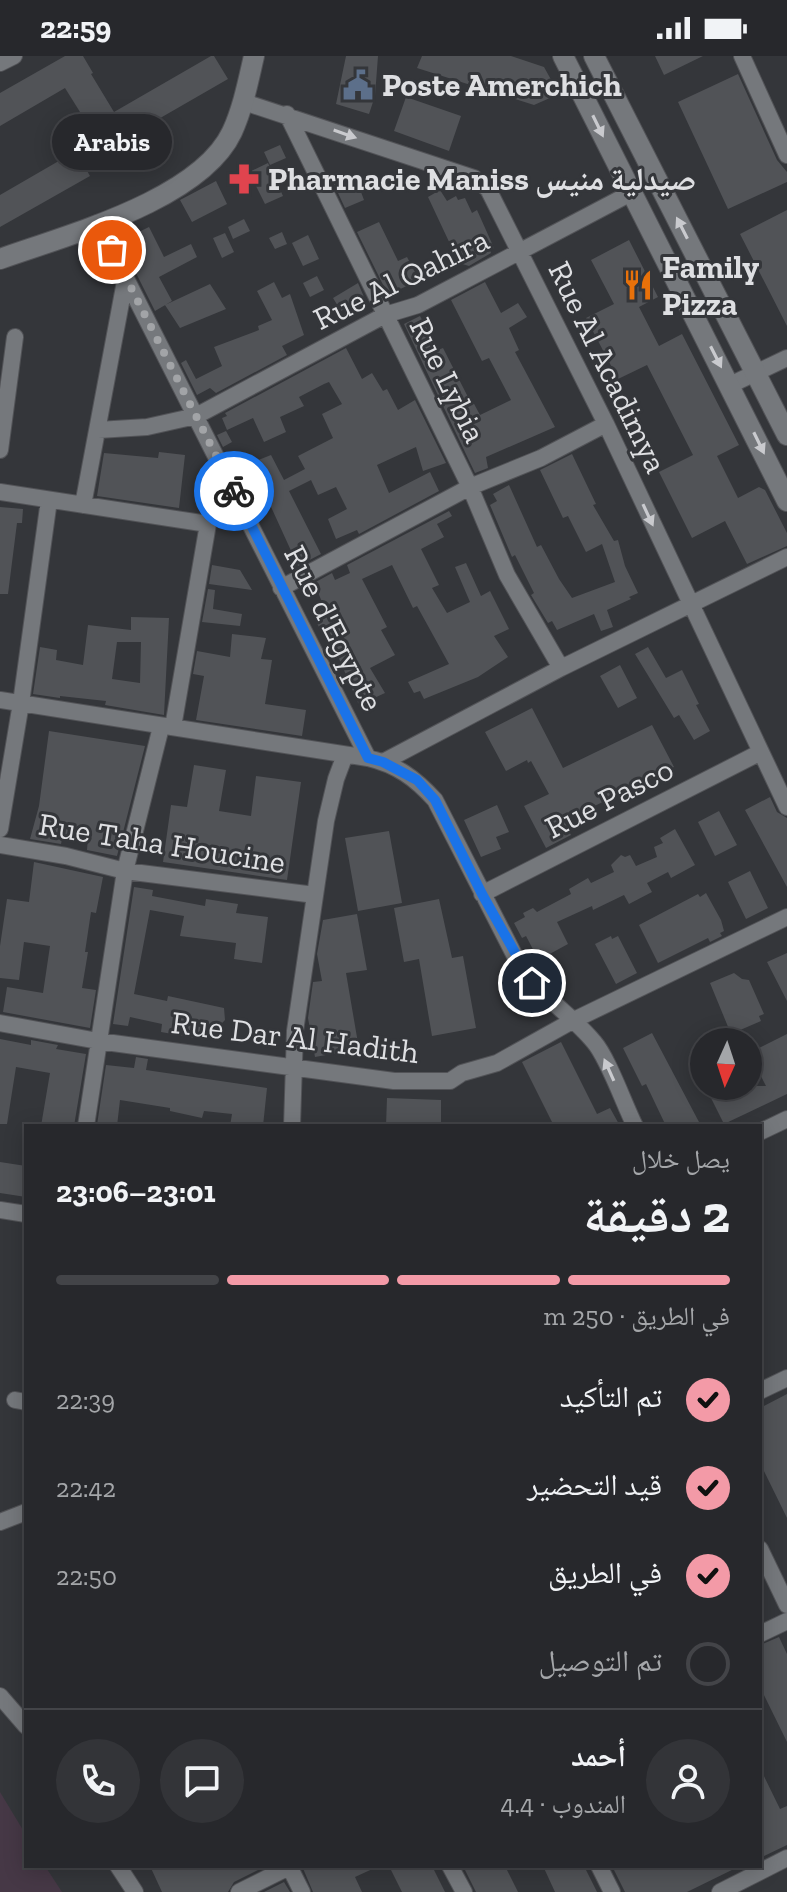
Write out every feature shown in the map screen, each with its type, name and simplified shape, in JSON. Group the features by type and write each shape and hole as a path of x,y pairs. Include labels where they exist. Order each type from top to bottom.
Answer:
{"main road":[{"path":"0,259 98,223 188,181 208,164 231,135 244,102 254,56"},
{"path":"563,56 787,501"},
{"path":"594,56 787,435"}],"street":[{"path":"0,63 14,56"},
{"path":"742,56 787,155"},
{"name":"Rue Al Acadimya","path":"244,102 482,182 504,218 606,424 787,807"},
{"name":"Rue Lybia","path":"287,114 470,487 507,575 561,668"},
{"name":"Rue Al Qahira","path":"98,430 147,427 196,416 385,315 418,305 631,193"},
{"name":"Rue d'Egypte","path":"98,223 281,588 376,760"},
{"path":"83,505 126,276"},
{"path":"0,450 3,402 15,337"},
{"path":"730,385 787,358"},
{"path":"281,588 470,487 541,458 606,424"},
{"path":"86,1124 125,871 167,727 208,524 223,469"},
{"path":"0,492 208,524"},
{"path":"0,829 49,500"},
{"path":"376,760 787,557"},
{"path":"0,700 376,760 417,780 435,800 482,894 532,983 597,1045 634,1124"},
{"name":"Rue Pasco","path":"482,894 761,752"},
{"path":"292,1124 295,1031 326,821 345,755"},
{"name":"Rue Taha Houcine","path":"0,845 66,856 125,871 315,895"},
{"name":"Rue Dar Al Hadith","path":"0,1023 98,1041 394,1081 450,1081 462,1073 497,1063 574,1020 787,917"},
{"path":"762,1131 787,1119"},
{"path":"0,1210 24,1214"},
{"path":"762,1390 787,1378"},
{"path":"0,1522 24,1513"},
{"path":"762,1553 787,1605"},
{"path":"762,1633 787,1621"},
{"path":"0,1696 24,1724"},
{"path":"762,1867 787,1858"},
{"path":"119,1868 135,1892"},
{"path":"239,1892 286,1868"},
{"path":"291,1868 302,1892"},
{"path":"451,1868 464,1892"},
{"path":"600,1868 612,1892"},
{"path":"720,1892 756,1869"}],"shaded area":[{"path":"0,1792 24,1832 24,1868 46,1868 62,1892 0,1892"}],"building":[{"path":"65,56 83,56 114,112 211,56 214,56 228,79 129,136 135,145 110,160 65,88 0,126 0,93"},
{"name":"Poste Amerchich","path":"346,56 378,56 375,96 369,114 336,104"},
{"path":"422,56 511,56 544,67 559,94 534,105 417,68"},
{"path":"655,56 703,56 664,75"},
{"path":"738,74 777,160 787,172 787,182 728,209 678,102"},
{"path":"406,97 461,116 449,151 394,131"},
{"path":"280,145 286,158 270,165 264,152"},
{"path":"76,151 90,176 0,227 0,195"},
{"path":"268,163 283,196 265,204 249,172"},
{"path":"345,174 347,179 355,176 364,200 345,208 332,180"},
{"path":"216,181 227,204 192,222 180,200"},
{"path":"440,190 447,201 456,196 458,200 465,198 472,213 477,210 494,248 469,266 459,263 428,197"},
{"path":"787,210 787,326 740,234"},
{"path":"244,219 250,231 233,239 228,227"},
{"path":"379,222 398,261 407,257 419,280 388,295 357,232"},
{"path":"149,227 164,257 191,244 197,257 159,277 172,301 155,311 120,241"},
{"path":"282,232 287,244 275,249 269,238"},
{"path":"225,233 234,252 222,258 213,238"},
{"path":"308,235 319,259 303,266 292,243"},
{"path":"629,240 658,297 639,307 659,346 682,334 739,445 717,456 738,498 759,487 765,490 787,533 787,546 747,564 725,521 692,538 659,472 693,455 647,365 618,379 586,318 614,304 591,260"},
{"path":"317,276 324,290 310,297 303,283"},
{"path":"274,282 282,298 290,294 304,335 282,346 287,355 216,393 210,388 197,395 181,363 186,360 196,379 222,366 214,347 259,330 258,326 272,320 257,291"},
{"path":"485,282 501,313 518,303 527,317 509,328 519,350 515,352 555,427 486,457 488,468 475,473 404,324 420,316 438,350 443,348 480,415 511,400 489,358 482,361 451,300"},
{"path":"358,283 364,297 341,311 333,298"},
{"path":"210,284 226,309 180,328 165,305"},
{"path":"346,348 362,379 372,373 383,391 387,389 398,410 415,400 446,463 423,471 416,447 377,465 389,493 430,472 439,491 359,534 357,530 336,539 328,519 347,509 336,487 318,495 311,480 289,491 321,554 298,566 251,463 271,455 284,480 305,469 298,456 333,438 322,414 342,404 329,382 324,384 299,397 304,406 280,417 286,432 264,442 253,418 227,430 222,418 227,416 225,413"},
{"path":"226,431 232,442 223,447 217,435"},
{"path":"159,452 185,455 179,508 97,496 104,453 158,458"},
{"path":"572,454 596,504 593,505 614,541 618,540 625,566 638,593 607,610 613,627 601,631 594,614 557,630 552,621 548,623 531,595 534,593 515,555 512,557 490,505 497,501 493,494 509,485 537,547 541,545 572,598 615,582 602,544 586,552 568,516 563,518 540,470"},
{"path":"0,507 23,509 22,523 17,523 8,594 0,594"},
{"path":"449,511 452,516 437,524 444,537 421,549 439,585 432,588 447,613 470,602 455,567 466,563 481,596 490,591 509,629 494,636 508,657 478,677 424,699 420,691 414,693 408,682 449,664 417,606 413,608 392,565 362,579 387,627 381,630 395,655 370,668 385,693 359,705 337,654 340,653 326,626 320,629 313,615 325,609 314,583 332,573 335,580 350,573 347,565"},
{"path":"212,565 240,570 252,590 209,584"},
{"path":"208,589 215,590 213,609 242,614 240,626 202,622"},
{"path":"131,617 169,618 164,715 105,705 106,701 33,694 40,647 57,650 56,660 83,665 88,625 131,630","holes":["117,642 141,642 140,683 112,679"]},
{"path":"232,634 266,638 261,659 272,660 265,704 306,710 302,736 196,720 204,676 193,674 197,651 230,657"},
{"path":"648,647 666,678 682,670 710,731 694,740 679,715 674,718 635,654"},
{"path":"620,665 637,698 618,708 600,676"},
{"path":"532,708 563,768 652,725 674,767 564,821 571,835 546,848 524,806 549,794 531,761 528,763 527,760 506,771 485,732"},
{"path":"49,731 145,746 117,856 87,850 88,837 63,835 61,844 30,839 39,806"},
{"path":"194,765 226,770 219,811 251,816 256,776 301,782 287,880 163,862 171,805 187,807"},
{"path":"770,797 777,812 787,818 787,887 745,810"},
{"path":"497,805 509,832 496,837 501,849 481,857 464,820"},
{"path":"719,811 737,845 715,856 698,822"},
{"path":"675,829 695,865 671,878 668,872 647,883 652,892 629,904 624,895 557,922 568,944 546,956 544,953 537,957 526,936 522,938 514,923 525,917 523,913 533,908 537,912 571,894 569,889 588,878 591,883 614,872 611,865 621,855 630,855 636,866 657,857 654,847 663,843 660,838"},
{"path":"389,831 402,903 358,911 345,838"},
{"path":"34,862 103,877 96,913 91,912 85,952 88,952 82,988 96,990 90,1028 3,1012 7,987 43,993 50,946 24,942 19,980 0,978 0,946 7,899 29,902"},
{"path":"750,871 768,908 746,919 728,882"},
{"path":"134,887 153,890 152,896 205,906 206,899 238,904 236,913 268,917 262,963 234,959 236,943 180,936 184,916 150,910 134,994 167,1001 168,996 224,1008 225,1020 206,1040 161,1032 162,1024 130,1017 128,1026 113,1024"},
{"path":"706,893 721,920 722,936 710,942 708,938 658,963 639,925 698,894 700,897"},
{"path":"439,899 452,958 463,956 476,1028 432,1036 419,959 404,962 394,908"},
{"path":"357,914 367,970 346,973 359,1049 315,1057 308,1018 313,982 322,981 317,954 323,920"},
{"path":"611,936 612,939 618,936 637,973 616,984 595,944"},
{"path":"787,953 787,1001 767,962"},
{"path":"734,973 749,980 764,1014 759,1016 761,1021 745,1028 729,1028 710,983"},
{"path":"652,1033 699,1122 665,1124 646,1084 642,1086 623,1048"},
{"path":"787,1034 787,1094 724,1124 712,1100 762,1100 762,1086 766,1086 762,1078 762,1046"},
{"path":"0,1039 31,1045 31,1040 58,1045 56,1049 86,1054 74,1124 41,1124 50,1073 16,1067 7,1124 0,1124"},
{"path":"561,1042 597,1114 610,1108 619,1124 553,1124 522,1062"},
{"path":"136,1057 148,1059 146,1070 267,1088 263,1124 230,1124 232,1114 204,1111 202,1118 170,1111 170,1108 120,1100 117,1124 97,1124 106,1065 134,1068"},
{"path":"387,1098 441,1100 441,1124 386,1124"},
{"path":"0,1162 24,1166 24,1197 0,1193"},
{"path":"787,1394 787,1518 762,1467 762,1407"},
{"path":"779,1637 787,1654 787,1742 762,1691 762,1644"},
{"path":"762,1772 780,1809 787,1806 787,1845 762,1857"},
{"path":"151,1868 262,1868 234,1882 228,1892 162,1892"},
{"path":"303,1868 375,1868 355,1877 362,1892 313,1892"},
{"path":"390,1868 433,1868 445,1892 402,1892"},
{"path":"464,1868 506,1868 518,1892 476,1892"},
{"path":"544,1868 585,1868 597,1892 555,1892"},
{"path":"613,1868 736,1868 687,1892 625,1892"},
{"path":"284,1882 290,1892 264,1892"}],"way so far":[{"path":"112,250 234,491"}],"place":[{"name":"Poste Amerchich","path":"358,85"},
{"name":"Pharmacie Maniss صيدلية منيس","path":"244,179"},
{"name":"Arabis","path":"112,250"},
{"name":"Family Pizza","path":"638,285"}],"route":[{"path":"234,491 368,758 383,762 417,780 435,800 520,966 532,983"}]}
